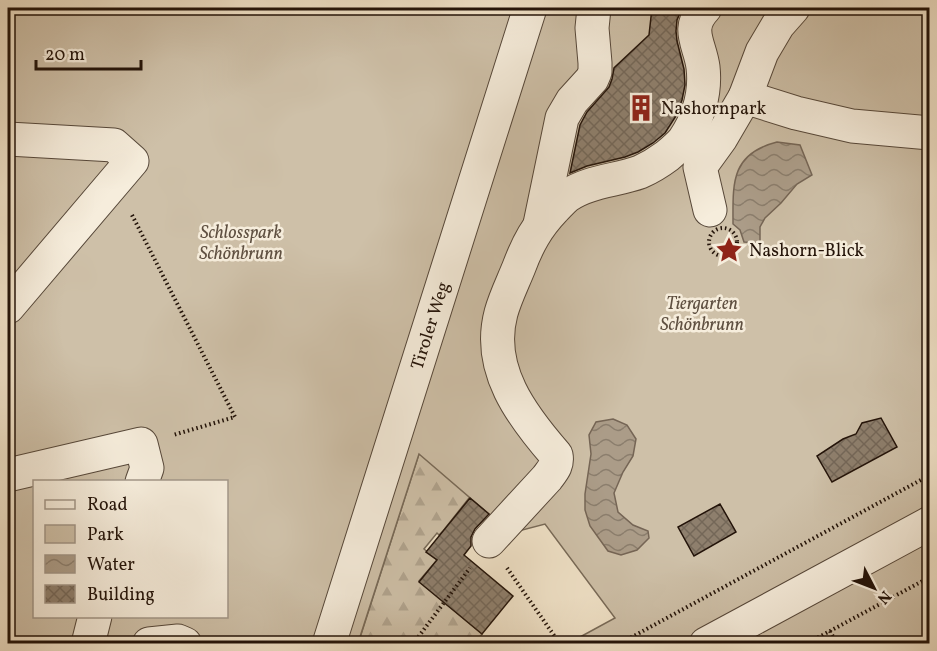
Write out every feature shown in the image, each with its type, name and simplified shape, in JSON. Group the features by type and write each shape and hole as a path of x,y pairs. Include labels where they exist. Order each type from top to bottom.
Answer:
{"street":[{"name":"Tiroler Weg","path":"329,644 530,8"},
{"path":"540,224 562,118 595,72 592,28 594,8"},
{"path":"489,541 547,478 557,461 556,455 523,414 510,391 498,354 497,335 501,314 524,254 540,224 566,197 592,184 640,172 660,161 682,143 697,116 701,101 702,67 694,34 696,22 705,8"},
{"path":"710,210 700,167 745,98 762,52 778,25 793,8"},
{"path":"745,98 852,126 930,133"},
{"path":"8,139 114,145 132,161 8,308"},
{"path":"8,475 141,444 147,468 143,480"},
{"path":"706,644 930,523"},
{"path":"88,644 94,618"},
{"path":"149,644 178,641 184,644"}],"path":[{"path":"115,182 235,417 141,444"},
{"path":"619,644 930,475"},
{"path":"489,541 560,644"},
{"path":"806,644 930,577"},
{"path":"412,644 459,584"},
{"path":"830,631 837,644"}],"green space":[{"path":"8,8 929,8 929,643 569,643 615,618 545,524 511,533 419,454 358,643 8,643"},
{"path":"562,8 494,518 469,498 443,531 439,535 437,533 424,549 437,560 419,581 482,634 475,643 358,644"}],"water":[{"path":"777,142 800,145 812,175 797,184 765,218 760,227 760,243 744,242 740,230 733,224 733,196 737,172 750,154"},
{"path":"613,419 627,425 636,439 633,456 614,493 618,512 633,525 648,531 649,538 637,550 621,555 608,551 590,526 585,510 591,454 589,435 596,422"}],"building":[{"path":"652,8 682,8 677,20 676,31 685,85 676,116 665,133 638,152 570,173 580,125 587,112 609,87 614,68 649,35"},
{"path":"881,418 897,447 832,482 817,456 843,439 856,434 862,423"},
{"path":"470,498 489,514 475,529 471,537 471,546 464,555 513,596 482,634 419,582 437,560 426,552"},
{"path":"720,504 736,532 694,556 678,527"}],"place":[{"name":"Nashornpark","path":"641,108"},
{"name":"Nashorn-Blick","path":"729,250"}],"park label":[{"name":"Schlosspark Schönbrunn","path":"241,242"},
{"name":"Tiergarten Schönbrunn","path":"702,313"}]}
